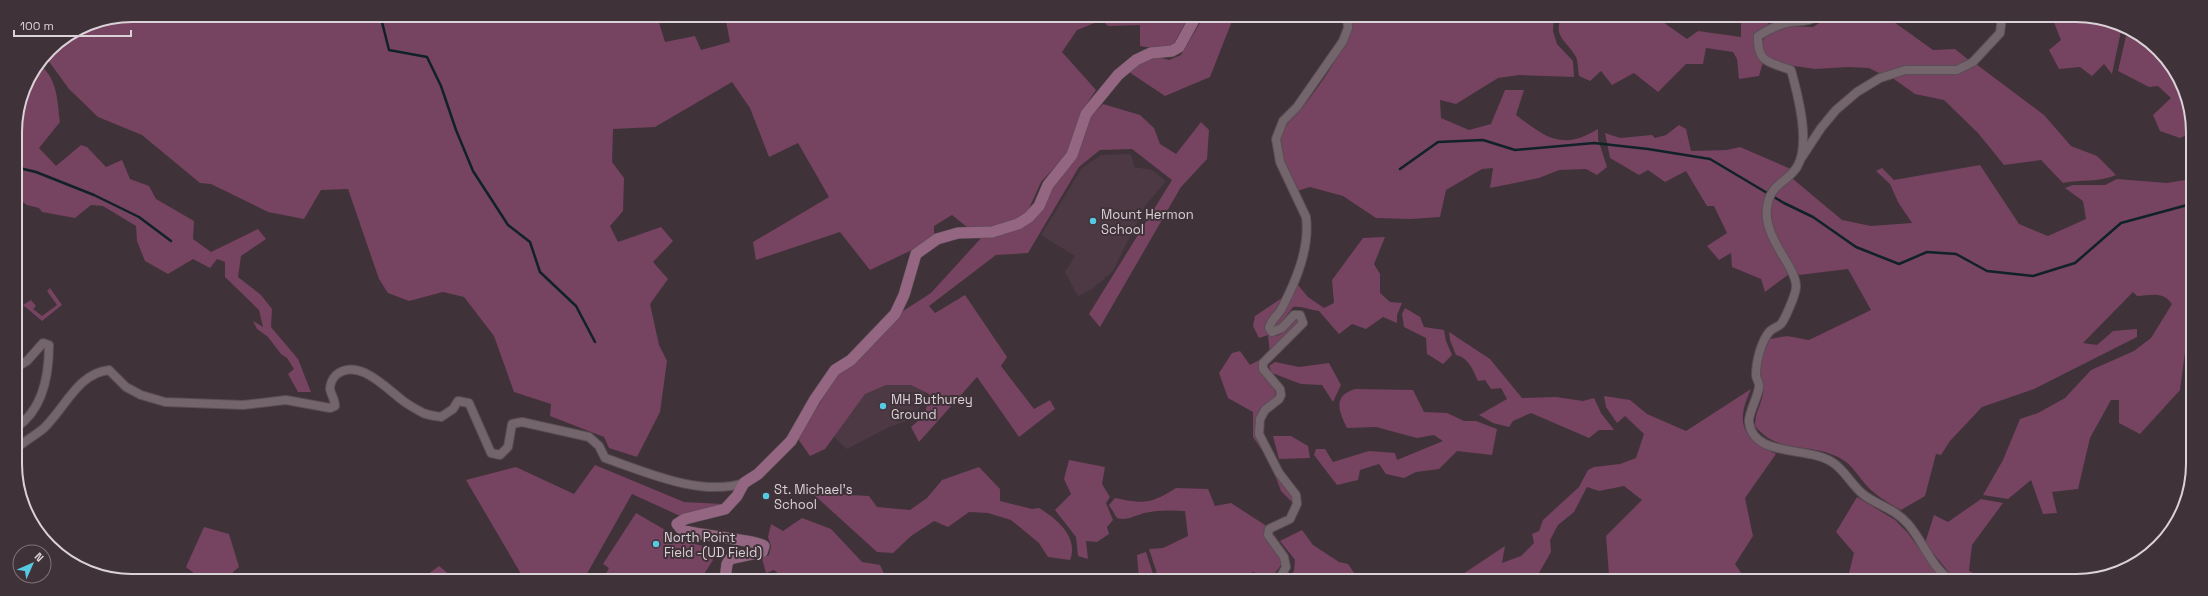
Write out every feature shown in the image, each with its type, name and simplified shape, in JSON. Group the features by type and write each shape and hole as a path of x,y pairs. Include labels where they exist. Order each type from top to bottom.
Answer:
{"main road":[{"path":"726,574 727,564 730,559 762,552 764,546 760,543 740,542 682,530 677,524 685,519 725,509 737,496 744,483 758,474 791,441 815,399 835,370 851,360 895,314 904,295 916,254 937,239 958,233 992,232 1018,224 1029,217 1039,206 1052,180 1072,155 1086,114 1103,92 1118,75 1136,60 1151,53 1172,51 1179,47 1193,22"}],"street":[{"path":"1282,574 1286,567 1284,558 1268,535 1269,529 1290,519 1297,504 1296,495 1279,474 1259,434 1260,419 1265,410 1279,399 1281,395 1280,389 1263,369 1263,363 1303,323 1300,315 1294,315 1278,331 1272,332 1269,328 1270,323 1280,312 1288,298 1300,267 1306,245 1307,225 1306,217 1280,162 1276,138 1283,121 1297,108 1344,41 1348,28 1348,22"},
{"path":"1790,22 1771,28 1758,36 1758,48 1761,57 1768,64 1791,70 1800,108 1803,131 1802,157"},
{"path":"1945,574 1934,562 1909,525 1897,512 1864,495 1834,463 1826,458 1775,449 1764,444 1753,434 1748,420 1760,386 1756,376 1761,348 1770,331 1781,324 1796,287 1792,273 1770,232 1767,209 1773,188 1796,168 1820,128 1836,110 1857,92 1880,78 1905,70 1957,70 1973,62 2000,33 2001,22"},
{"path":"22,364 27,361 43,343 49,345 46,381 40,398 27,420 22,424"},
{"path":"22,444 44,428 80,386 89,377 100,371 109,370 126,387 141,395 165,402 243,405 286,400 330,408 335,406 335,398 330,389 332,378 340,371 356,370 374,377 402,400 424,414 441,417 453,409 458,401 469,403 491,453 500,455 508,447 512,424 522,422 589,437 599,446 605,458 671,481 734,487 744,483"}],"shaded area":[{"path":"132,22 659,22 665,42 695,36 701,50 730,42 726,22 1097,22 1077,30 1062,52 1096,90 1080,114 1068,153 1041,182 1027,213 1012,222 984,228 967,227 952,215 934,226 934,237 914,249 870,270 840,232 756,260 753,242 829,197 798,143 769,157 750,108 732,82 655,127 613,129 612,162 624,178 623,211 610,226 618,242 661,227 673,241 653,262 668,279 650,304 659,345 667,361 660,412 637,457 609,448 604,437 550,416 551,404 514,392 494,336 464,297 443,292 409,301 388,293 379,279 348,189 321,190 304,219 268,212 211,184 200,183 142,135 98,117 69,89 48,61 54,54 84,33 104,26"},
{"path":"1104,22 1186,22 1173,45 1161,49 1140,46 1140,25 1108,26"},
{"path":"1200,22 1232,22 1210,77 1165,96 1129,72 1140,63 1154,56 1169,60 1181,55"},
{"path":"1352,22 1554,22 1553,31 1557,44 1573,61 1574,77 1519,75 1498,78 1456,104 1440,100 1441,118 1469,130 1491,124 1505,90 1524,90 1516,115 1536,130 1555,139 1574,139 1585,136 1598,129 1598,139 1607,167 1597,175 1586,169 1559,170 1539,178 1490,188 1493,168 1482,169 1446,190 1440,217 1411,219 1376,218 1343,196 1310,187 1297,191 1282,152 1282,133 1286,125 1316,90 1333,65"},
{"path":"1663,22 1687,39 1698,31 1741,37 1741,22 1768,22 1769,26 1759,32 1763,62 1759,76 1739,79 1737,59 1733,52 1706,48 1703,64 1686,64 1658,92 1634,73 1612,85 1601,71 1590,81 1579,76 1576,57 1562,38 1559,28 1560,23"},
{"path":"1820,22 1894,22 1933,50 1955,49 1970,61 1955,68 1881,74 1869,68 1848,67 1815,69 1788,65 1766,58 1762,46 1766,34 1787,26 1813,27"},
{"path":"2054,22 2083,22 2097,24 2121,32 2112,74 2104,64 2092,76 2080,67 2059,69 2049,50 2061,40"},
{"path":"2126,36 2137,41 2154,54 2175,84 2184,111 2186,135 2180,138 2160,131 2153,115 2171,98 2158,86 2149,87 2118,71"},
{"path":"1976,64 2044,115 2071,146 2097,156 2116,175 2096,180 2063,183 2041,160 2004,165 1978,133 1944,100 1915,94 1891,77 1906,73"},
{"path":"43,68 50,76 56,90 60,122 39,148 56,166 81,145 87,147 106,167 122,160 130,179 149,186 156,199 194,221 193,239 211,252 258,229 266,239 241,256 238,277 261,295 272,309 271,327 298,359 311,392 298,392 288,374 294,369 287,358 281,354 268,337 257,329 253,321 263,327 259,310 225,277 225,262 217,259 210,268 193,259 168,274 145,261 137,241 136,226 103,206 91,205 75,218 42,212 39,208 27,205 22,202 22,125 30,90"},
{"path":"1103,104 1140,115 1154,128 1160,144 1176,154 1201,122 1209,130 1207,159 1181,187 1100,327 1089,314 1172,180 1132,149 1100,150 1079,167 1028,253 996,255 929,306 935,313 965,295 1007,357 1001,366 1034,409 1050,400 1055,409 1019,437 977,377 919,442 911,427 925,415 929,394 911,385 886,385 865,394 825,449 810,456 798,439 838,373 900,313 931,293 982,237 1031,219 1087,120"},
{"path":"1679,125 1686,129 1691,151 1727,150 1740,147 1791,169 1772,185 1764,209 1767,233 1789,274 1765,292 1761,279 1732,267 1731,253 1719,260 1707,246 1727,233 1714,206 1707,206 1686,171 1665,182 1648,170 1639,175 1610,158 1605,133 1620,138 1652,135 1655,138 1666,135"},
{"name":"Mount Hermon School","path":"1131,154 1134,167 1152,170 1166,181 1145,206 1113,271 1092,289 1078,296 1065,272 1075,256 1041,235 1082,168 1101,155"},
{"path":"1980,165 2019,224 2048,236 2086,219 2083,201 2065,188 2073,185 2105,185 2117,179 2167,183 2186,180 2186,352 2180,390 2140,434 2119,423 2119,400 2111,400 2090,438 2078,489 2052,492 2057,513 2043,514 2031,480 2008,499 1983,495 2003,460 2020,419 2038,413 2065,398 2091,370 2134,351 2151,338 2172,304 2161,295 2137,296 2133,292 2083,343 2097,345 2113,331 2137,329 2137,337 2034,389 1982,407 1950,441 1941,455 1936,454 1925,496 1901,510 1878,496 1848,464 1838,457 1815,450 1784,445 1764,435 1755,426 1763,393 1761,375 1762,361 1770,339 1787,336 1809,340 1871,310 1848,269 1799,275 1786,256 1775,234 1771,211 1773,200 1779,190 1793,179 1842,220 1871,226 1912,223 1898,202 1890,184 1876,171 1882,168 1894,180"},
{"path":"1385,237 1374,264 1380,274 1380,293 1390,302 1402,303 1397,315 1397,323 1383,317 1366,329 1352,324 1339,334 1319,311 1293,307 1277,328 1274,324 1284,314 1297,284 1308,297 1324,308 1334,303 1332,280 1363,238"},
{"path":"50,288 62,305 42,321 23,305 31,300 36,306 33,309 42,316 57,305 47,291"},
{"path":"1282,298 1266,329 1268,334 1277,336 1284,332 1296,318 1300,322 1270,355 1268,335 1259,338 1253,326 1255,316"},
{"path":"1405,308 1420,317 1424,327 1444,330 1446,341 1452,355 1443,364 1427,354 1426,338 1404,327 1402,314"},
{"path":"1449,332 1490,359 1522,398 1556,397 1583,401 1594,398 1601,413 1614,430 1599,430 1589,438 1531,413 1513,421 1509,427 1493,423 1479,415 1507,399 1501,388 1491,389 1485,380 1478,381 1467,362 1456,355 1450,340"},
{"path":"1240,351 1250,365 1263,358 1276,394 1261,410 1257,417 1276,470 1281,480 1294,498 1292,502 1281,491 1270,462 1253,437 1253,412 1228,398 1219,373 1232,353"},
{"path":"1275,362 1299,367 1329,363 1341,385 1333,402 1322,385 1301,384 1272,373 1269,366"},
{"name":"MH Buthurey Ground","path":"885,380 913,381 926,395 915,418 887,428 847,449 830,433 856,393"},
{"path":"1355,389 1413,390 1424,412 1447,413 1464,421 1476,421 1497,429 1492,455 1457,451 1439,469 1416,472 1404,478 1386,474 1379,464 1360,470 1358,480 1337,485 1314,455 1316,449 1325,449 1333,462 1369,451 1395,453 1397,460 1443,441 1434,435 1417,438 1376,427 1347,428 1340,410 1340,400 1348,392"},
{"path":"1751,389 1743,412 1745,428 1756,442 1776,454 1745,498 1753,536 1735,564 1742,574 1609,574 1606,536 1642,500 1624,486 1599,491 1587,487 1574,512 1558,525 1550,540 1551,552 1538,574 1463,574 1505,546 1502,563 1521,556 1534,543 1532,534 1539,531 1543,520 1579,487 1588,470 1594,467 1620,464 1636,458 1644,434 1625,416 1617,423 1606,407 1604,396 1630,400 1647,414 1686,431"},
{"path":"1273,436 1291,436 1308,446 1310,458 1279,459"},
{"path":"1069,460 1105,467 1102,484 1110,497 1106,503 1113,520 1107,527 1109,534 1097,542 1086,541 1088,559 1078,556 1076,537 1055,510 1071,494 1064,479"},
{"path":"595,465 684,502 722,504 680,516 632,494 587,574 521,574 466,480 516,467 574,494"},
{"path":"979,467 1000,489 1000,501 1032,509 1039,508 1059,523 1069,536 1072,552 1070,560 1048,557 1039,543 1011,520 988,513 969,512 948,527 934,521 911,536 893,553 877,552 812,493 869,496 877,507 910,510 927,498 942,480"},
{"path":"1176,488 1208,489 1215,506 1231,503 1265,525 1266,535 1282,557 1281,565 1275,574 1258,574 1253,572 1250,574 1157,574 1149,549 1163,548 1188,536 1185,511 1154,511 1127,519 1121,519 1117,518 1109,505 1115,498 1140,502 1153,500"},
{"path":"1857,497 1895,520 1907,532 1938,574 1849,574 1854,553 1836,532"},
{"path":"1981,499 2003,503 1972,545 1969,571 1974,574 1950,574 1925,543 1934,515 1948,522"},
{"name":"North Point Field -(UD Field)","path":"636,513 684,541 706,547 713,560 704,574 606,574 609,568 603,564"},
{"path":"802,518 831,529 862,562 880,565 884,574 779,574 774,570 766,573 762,558 769,555 771,546 768,537 771,524 783,531"},
{"path":"204,527 229,534 239,567 233,572 233,574 195,574 186,567"},
{"path":"1302,530 1313,545 1339,562 1348,564 1355,574 1291,574 1294,571 1295,560 1280,541"},
{"path":"1146,552 1153,574 1139,574 1137,555"},
{"path":"439,566 449,574 428,574"}],"waterway":[{"path":"382,22 389,50 427,57 441,86 456,130 473,171 508,225 530,242 540,272 576,306 595,342"},
{"path":"1400,169 1438,142 1483,140 1515,150 1594,143 1648,149 1710,159 1784,203 1813,217 1856,247 1899,264 1927,252 1956,254 1987,271 2033,276 2075,263 2121,223 2186,205"},
{"path":"22,169 36,172 94,195 139,217 171,241"}],"place":[{"name":"Mount Hermon School","path":"1093,221"},
{"name":"MH Buthurey Ground","path":"883,406"},
{"name":"St. Michael's School","path":"766,496"},
{"name":"North Point Field -(UD Field)","path":"656,544"}]}
